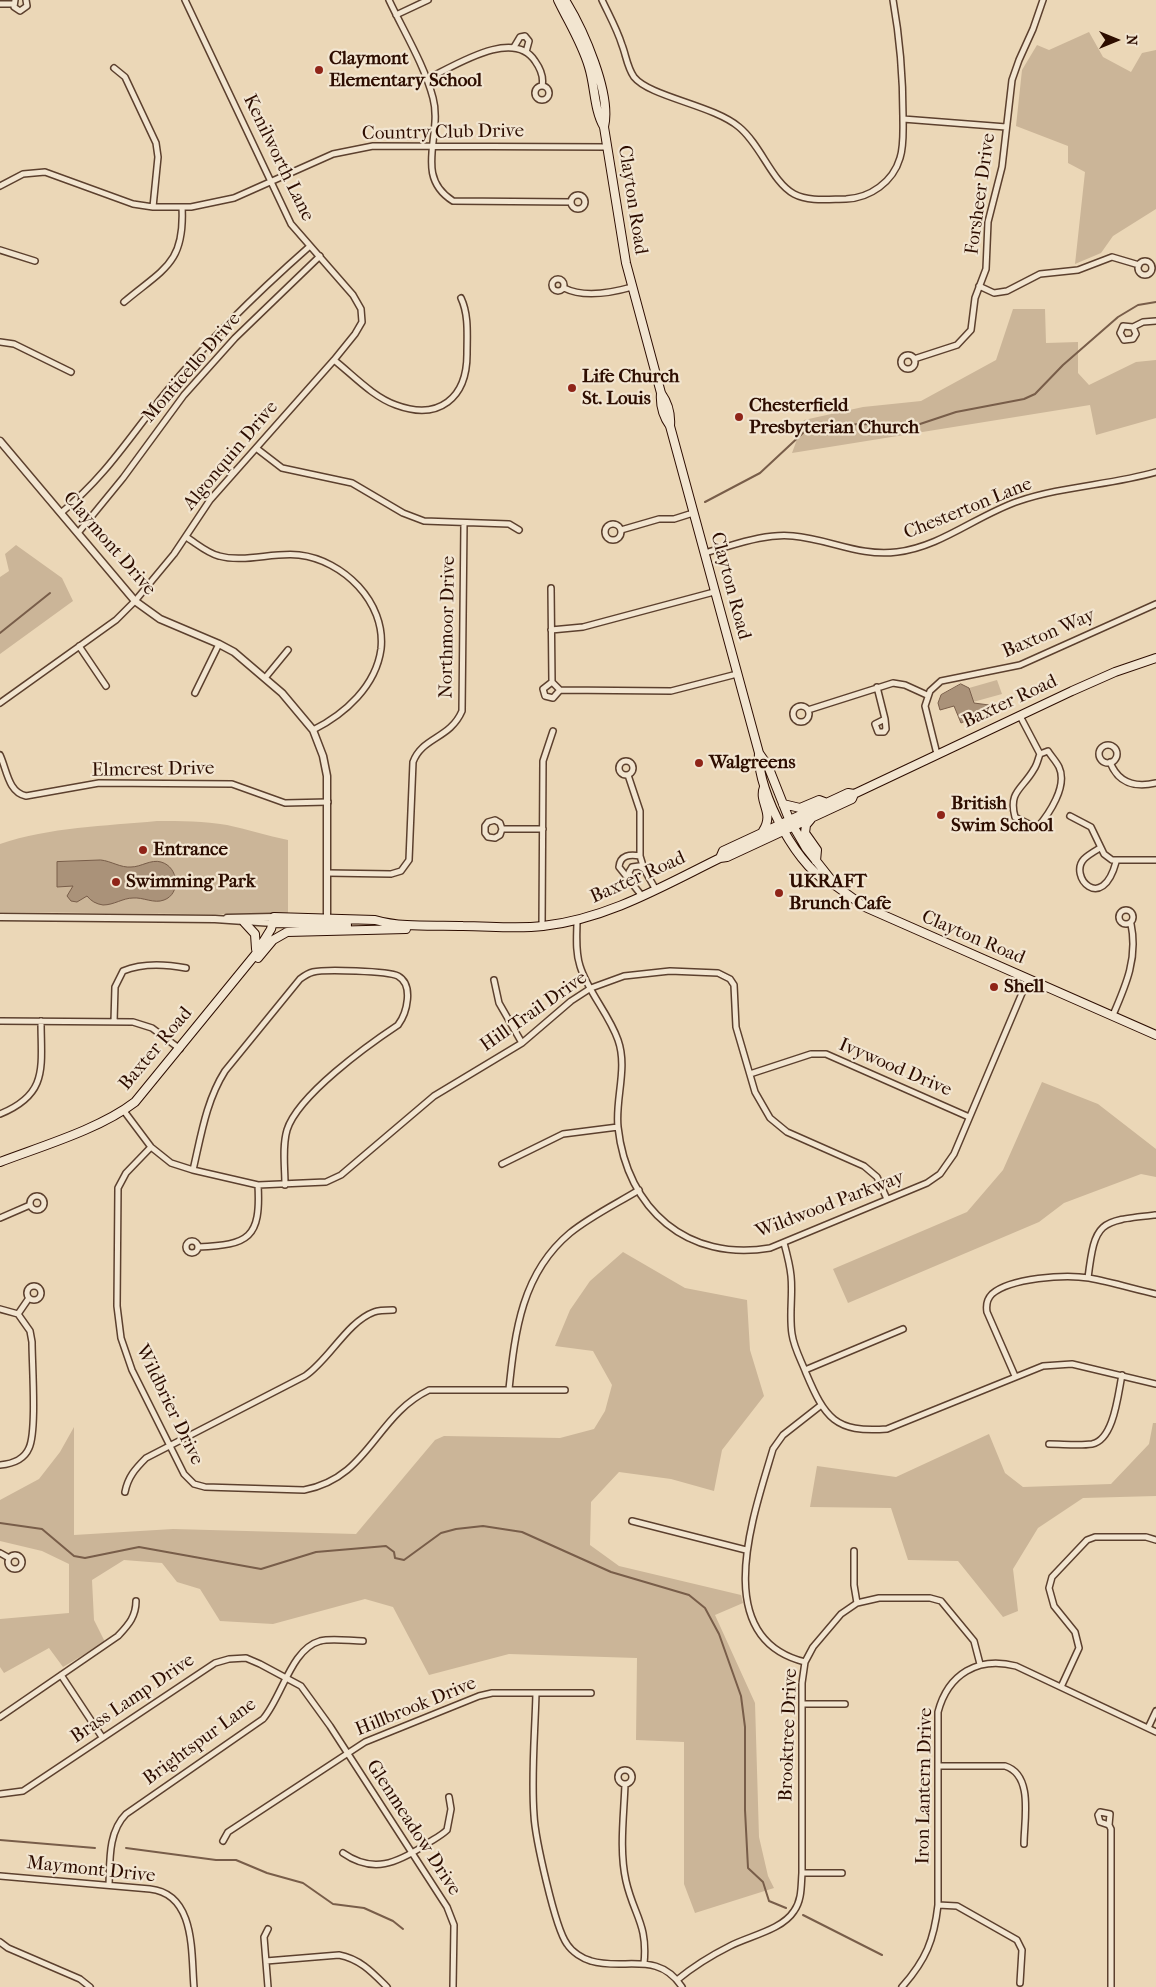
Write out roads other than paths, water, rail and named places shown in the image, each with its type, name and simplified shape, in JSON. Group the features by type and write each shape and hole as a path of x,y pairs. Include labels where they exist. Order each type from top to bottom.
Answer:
{"main road":[{"name":"Clayton Road","path":"558,0 583,50 593,79 600,120 604,127"},
{"name":"Clayton Road","path":"565,0 582,31 594,61 604,113 604,127 619,232 632,288 661,393 660,401 665,419 670,426 759,753 768,766 791,823 816,861 836,886 866,908 1156,1035"},
{"name":"Baxter Road","path":"720,858 723,851 763,831 814,816 852,798 854,794 937,754 1115,672 1156,658"},
{"name":"Clayton Road","path":"759,753 758,766 764,787 790,844 824,883 836,886"},
{"path":"763,831 769,817 762,794 764,787"},
{"name":"Baxter Road","path":"791,823 848,793 854,794"},
{"path":"783,804 800,808 819,800 827,803"},
{"path":"814,816 806,825 805,833 817,850 816,861"},
{"name":"Baxter Road","path":"0,1162 102,1122 124,1111 143,1094 255,955 273,920 327,921 377,926 388,923 542,927 608,911 656,890 720,858 727,857 782,826"},
{"path":"244,922 253,930 257,938 255,955"},
{"path":"230,986 273,940 287,932 416,929 419,925"}],"street":[{"path":"0,4 14,2 16,10 22,11 27,6 26,0"},
{"name":"Kenilworth Lane","path":"185,0 291,224 353,295 359,305 362,316"},
{"path":"391,0 396,15 427,79 434,100 432,168 434,184 442,194 453,200 571,202"},
{"path":"396,15 428,0"},
{"path":"602,0 618,33 628,66 638,81 663,93 707,108 732,122 755,143 781,182 796,195 807,198 852,198 875,190 890,177 900,158 903,119 902,58 893,0"},
{"name":"Forsheer Drive","path":"914,359 951,348 962,341 973,323 975,298 986,269 988,222 1002,168 1014,70 1034,30 1043,0"},
{"path":"514,47 520,37 525,36 529,41 526,52"},
{"path":"427,79 500,47 514,47 532,56 542,76 542,86"},
{"path":"114,68 125,77 156,143 158,157 153,207"},
{"path":"903,119 1006,127"},
{"name":"Country Club Drive","path":"0,186 23,174 45,172 120,201 153,207 182,207 210,204 234,198 318,160 346,150 373,146 607,147"},
{"path":"124,302 164,270 176,256 182,242 182,207"},
{"name":"Monticello Drive","path":"62,512 84,494 107,470 182,374 248,303 310,246"},
{"path":"0,250 35,261"},
{"name":"Monticello Drive","path":"78,533 123,478 184,395 235,338 320,256"},
{"path":"980,286 994,293 1007,291 1040,274 1078,270 1112,257 1140,264"},
{"path":"564,288 573,292 607,293 632,288"},
{"path":"334,360 372,391 396,405 420,409 444,406 458,393 466,375 466,310 461,298"},
{"name":"Algonquin Drive","path":"0,703 116,620 135,600 163,569 210,500 334,360 359,328 362,316"},
{"path":"1133,327 1143,322 1156,321"},
{"path":"0,342 14,344 71,372"},
{"name":"Claymont Drive","path":"0,440 135,600 160,619 219,644 241,657 291,702 313,730 325,765 328,802 327,921"},
{"path":"256,448 282,468 352,483 416,519 464,524 509,524 519,530"},
{"name":"Chesterton Lane","path":"704,553 767,537 780,536 805,538 869,554 911,550 1019,501 1060,490 1156,472"},
{"path":"622,530 659,519 674,519 693,513"},
{"name":"Northmoor Drive","path":"327,873 391,874 401,871 409,860 413,762 419,750 452,728 462,711 464,524"},
{"path":"186,537 219,556 297,555 323,561 344,573 372,604 381,637 380,654 375,670 367,684 346,709 330,722 313,730"},
{"path":"551,588 552,682 560,690 671,691 737,674"},
{"path":"551,630 583,627 714,592"},
{"name":"Baxton Way","path":"927,695 941,681 1020,666 1156,604"},
{"path":"196,693 219,644"},
{"path":"79,646 106,686"},
{"path":"265,678 288,650"},
{"path":"552,682 544,689 545,696 553,698 560,690"},
{"path":"808,710 877,687 893,683 905,685 927,695 925,706 937,754"},
{"path":"877,687 885,719"},
{"path":"1020,716 1040,754 1034,769 1016,790 1012,805 1015,817 1037,828 1046,817 1058,793 1061,780 1060,768 1048,751 1040,754"},
{"path":"542,927 543,761 553,731"},
{"name":"Elmcrest Drive","path":"0,755 14,789 19,794 26,796 99,783 232,784 285,803 328,802"},
{"path":"1110,762 1114,773 1124,781 1136,785 1156,783"},
{"path":"628,775 640,811 640,856 644,869 656,890"},
{"path":"1070,816 1091,827 1100,848 1108,857 1116,862 1132,859 1156,860"},
{"path":"502,829 543,829"},
{"path":"1100,848 1084,859 1080,865 1081,879 1087,885 1096,888 1105,885 1112,878 1116,862"},
{"path":"640,856 626,856 619,864 620,869 642,896"},
{"path":"630,879 629,872 632,867 639,866 644,869"},
{"path":"216,919 240,916 273,920"},
{"path":"0,917 216,919 244,922 273,920"},
{"name":"Wildwood Parkway","path":"577,920 577,954 580,967 618,1040 622,1055 618,1127 626,1162 638,1190 669,1226 681,1236 723,1250 738,1251 770,1248 927,1183 940,1174 954,1154 1028,979"},
{"path":"1113,1015 1130,974 1133,952 1131,924"},
{"path":"114,1022 115,988 123,971 135,967 157,965 186,968"},
{"path":"193,1170 215,1086 225,1071 300,980 314,972 390,973 403,980 407,999 404,1017 398,1024 346,1062 292,1119 286,1138 285,1184"},
{"name":"Hill Trail Drive","path":"124,1111 151,1148 171,1163 258,1185 334,1180 434,1096 522,1043 571,1001 591,988 624,976 650,972 725,975 734,985 736,1027 750,1074 763,1108 776,1124 787,1132 864,1166 877,1177 887,1199"},
{"path":"494,980 499,1003 522,1043"},
{"path":"0,1021 145,1024 180,1049"},
{"path":"0,1114 26,1101 37,1085 40,1071 41,1021"},
{"name":"Ivywood Drive","path":"750,1074 811,1054 826,1054 969,1117"},
{"path":"502,1164 563,1134 618,1127"},
{"name":"Wildbrier Drive","path":"151,1148 126,1173 118,1188 117,1316 123,1347 132,1370 184,1474 194,1484 304,1490 325,1484 344,1475 415,1397 428,1390 440,1388 565,1390"},
{"path":"198,1247 232,1244 250,1234 259,1213 258,1185"},
{"path":"509,1389 522,1303 542,1264 570,1234 638,1190"},
{"path":"0,1218 30,1206"},
{"path":"1088,1278 1094,1237 1102,1228 1122,1219 1155,1215"},
{"path":"784,1243 792,1278 792,1333 794,1347 820,1406 832,1419 850,1428 887,1429 1043,1366 1060,1364 1084,1366 1156,1384"},
{"path":"1015,1376 987,1312 989,1297 1008,1286 1040,1279 1088,1278 1156,1294"},
{"path":"18,1314 29,1298"},
{"path":"0,1309 18,1314 30,1331 32,1342 31,1439 24,1456 16,1461 0,1465"},
{"path":"125,1492 127,1482 146,1458 306,1376 318,1367 359,1322 374,1312 393,1310"},
{"path":"805,1370 903,1329"},
{"path":"1049,1444 1092,1444 1102,1439 1111,1423 1122,1375"},
{"path":"805,1662 773,1648 757,1629 748,1602 744,1571 746,1550 773,1449 783,1435 820,1406"},
{"path":"632,1521 746,1550"},
{"path":"1061,1687 1079,1648 1075,1632 1054,1606 1050,1597 1052,1577 1087,1540 1095,1537 1146,1537 1156,1540"},
{"path":"854,1551 854,1586 857,1603"},
{"path":"0,1553 9,1558"},
{"name":"Brooktree Drive","path":"678,1980 696,1964 732,1944 779,1924 790,1916 800,1902 802,1873 802,1683 805,1662 813,1647 840,1614 857,1603 879,1598 930,1598 941,1601 974,1641 980,1664"},
{"path":"0,1717 118,1636 132,1619 136,1611 136,1601"},
{"name":"Brightspur Lane","path":"109,1885 111,1846 120,1819 131,1809 256,1725 273,1707 300,1654 320,1641 363,1641"},
{"name":"Brass Lamp Drive","path":"0,1794 23,1791 209,1667 224,1660 246,1658 287,1678"},
{"path":"980,1664 1003,1663 1016,1666 1156,1732"},
{"name":"Iron Lantern Drive","path":"902,1987 932,1942 938,1905 938,1712 941,1700 952,1683 980,1664"},
{"path":"61,1675 102,1737"},
{"name":"Glenmeadow Drive","path":"287,1678 301,1686 447,1907 454,1925 453,1987"},
{"name":"Hillbrook Drive","path":"223,1841 228,1832 365,1742 479,1696 492,1693 591,1693"},
{"path":"536,1693 534,1818 540,1854 562,1936 571,1950 594,1962 644,1964 662,1969 678,1980 682,1987"},
{"path":"802,1704 845,1704"},
{"path":"1148,1728 1156,1711"},
{"path":"939,1766 1005,1766 1014,1769 1020,1776 1024,1786 1024,1844"},
{"path":"625,1784 624,1870 626,1883 645,1934 644,1964"},
{"path":"343,1853 361,1863 388,1864 398,1862 447,1830 451,1809 449,1798"},
{"path":"1109,1825 1111,1829 1111,1987"},
{"path":"802,1873 842,1873"},
{"name":"Maymont Drive","path":"0,1876 155,1889 168,1894 180,1905 187,1920 194,1987"},
{"path":"938,1905 957,1906 1017,1940 1022,1950 1020,1983"},
{"path":"268,1928 264,1937 268,1987"},
{"path":"0,1942 8,1948 80,1979 90,1987"},
{"path":"266,1961 338,1955 348,1957 371,1970 387,1987"}],"waterway":[{"path":"705,502 760,473 804,432 826,425 867,424 897,429 920,424 956,412 1024,399 1035,394 1063,365 1118,317 1138,305 1156,302"},
{"path":"0,633 50,593"},
{"path":"0,1523 42,1529 74,1556 85,1558 139,1547 261,1569 316,1552 386,1546 394,1552 395,1558 404,1560 441,1533 483,1526 522,1532 611,1572 689,1595 705,1608 719,1634 741,1696 745,1727 745,1810 748,1868 763,1882 769,1901 786,1908"},
{"path":"0,1840 95,1848"},
{"path":"126,1848 216,1860 236,1860 267,1873 303,1883 333,1904 364,1908 393,1921 403,1929"},
{"path":"803,1915 882,1955"}],"place":[{"name":"Claymont Elementary School","path":"319,70"},
{"name":"Life Church St. Louis","path":"572,388"},
{"name":"Chesterfield Presbyterian Church","path":"739,417"},
{"name":"Walgreens","path":"699,763"},
{"name":"British Swim School","path":"941,815"},
{"name":"Entrance","path":"143,850"},
{"name":"Swimming Park","path":"116,882"},
{"name":"UKRAFT Brunch Cafe","path":"779,893"},
{"name":"Shell","path":"994,987"}]}
